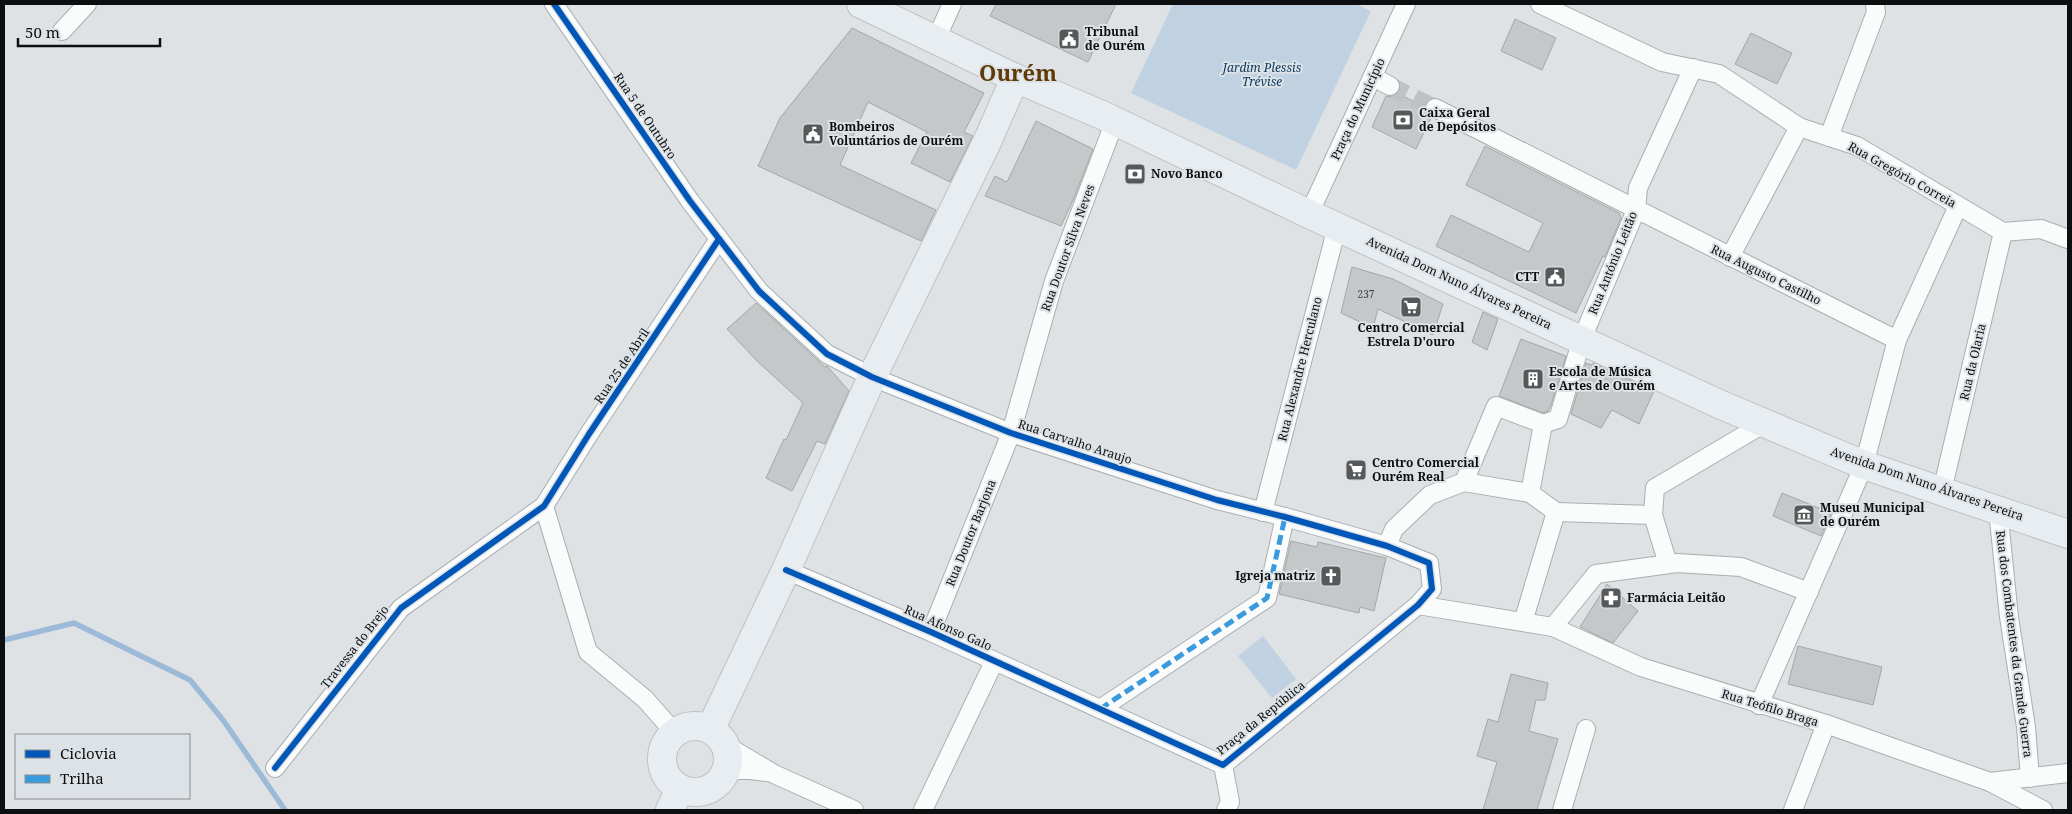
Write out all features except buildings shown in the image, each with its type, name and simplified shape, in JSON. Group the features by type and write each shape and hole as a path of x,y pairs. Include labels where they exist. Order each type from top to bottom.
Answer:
{"main road":[{"name":"Avenida Dom Nuno Álvares Pereira","path":"861,4 1015,78 1115,121 1309,214 1719,404 1864,465 2068,534"},
{"path":"722,748 692,725 674,732 662,751 664,773 675,800 716,785 722,748 786,570 872,377 987,142 1015,78"}],"street":[{"path":"62,31 88,4"},
{"name":"Rua 5 de Outubro","path":"554,4 690,201 719,239"},
{"path":"936,39 952,4"},
{"name":"Praça do Município","path":"1309,214 1406,4"},
{"name":"Rua Gregório Correia","path":"1540,4 1662,62 1719,74 1800,127 1857,146 2003,232"},
{"path":"1829,137 1876,12 1875,4"},
{"name":"Rua António Leitão","path":"1543,424 1558,419 1582,339 1636,210 1638,188 1693,68"},
{"path":"1373,77 1390,86"},
{"name":"Rua Augusto Castilho","path":"1435,108 1897,340"},
{"name":"Rua Doutor Silva Neves","path":"1010,433 1054,281 1115,121"},
{"path":"1730,257 1800,127"},
{"path":"1759,705 1864,465 1897,340 1958,206"},
{"name":"Rua Alexandre Herculano","path":"1263,512 1337,227"},
{"path":"2003,232 2041,229 2068,239"},
{"name":"Rua da Olaria","path":"1942,491 2003,232"},
{"name":"Rua Carvalho Araujo","path":"719,239 759,291 827,354 872,377 1010,433 1217,500 1387,546 1429,562 1432,589 1418,605"},
{"name":"Rua 25 de Abril","path":"544,506 719,239"},
{"path":"1464,482 1496,406 1543,424 1530,494"},
{"path":"1668,564 1653,514 1655,488 1765,423"},
{"name":"Rua Doutor Barjona","path":"931,632 1010,433"},
{"path":"1387,546 1394,529 1430,495 1464,482 1530,494 1556,512 1653,514"},
{"path":"544,506 588,652 645,699 674,732"},
{"name":"Travessa do Brejo","path":"275,768 401,608 544,506"},
{"name":"Rua dos Combatentes da Grande Guerra","path":"1998,510 2009,617 2026,727 2030,778"},
{"path":"1523,622 1556,512"},
{"path":"1100,709 1267,598 1285,517"},
{"path":"1553,627 1596,574 1668,564 1741,567 1809,592"},
{"name":"Rua Afonso Galo","path":"786,570 931,632 1100,709"},
{"name":"Rua Teófilo Braga","path":"1418,605 1553,627 1641,667 1759,705 1826,724 1990,782 2044,810"},
{"name":"Praça da República","path":"1100,709 1223,765 1418,605"},
{"path":"923,810 994,662"},
{"path":"1793,810 1826,724"},
{"path":"1562,810 1586,729"},
{"path":"722,748 750,770 774,774"},
{"path":"722,748 854,810"},
{"path":"1223,765 1230,802 1226,810"},
{"path":"1990,782 2068,773"}],"green space":[{"name":"Jardim Plessis Trévise","path":"1173,4 1356,4 1371,11 1296,170 1131,93"},
{"path":"1263,636 1296,679 1272,698 1238,656"}],"waterway":[{"path":"4,640 74,623 190,680 223,720 285,810"}],"tunnel":[{"path":"1390,86 1435,108"}],"marked path":[{"path":"1100,709 1267,598 1285,517"}],"cycle path":[{"path":"554,4 690,201 759,291 827,354 872,377 1011,433 1217,500 1387,546 1429,563 1432,589 1418,605 1223,765 931,632 786,570"},
{"path":"275,768 401,608 544,506 589,434 719,239"}],"place":[{"name":"Tribunal de Ourém","path":"1069,39"},
{"name":"Caixa Geral de Depósitos","path":"1403,120"},
{"name":"Bombeiros Voluntários de Ourém","path":"813,134"},
{"name":"Novo Banco","path":"1135,174"},
{"name":"CTT","path":"1555,277"},
{"name":"Centro Comercial Estrela D'ouro","path":"1411,307"},
{"name":"Escola de Música e Artes de Ourém","path":"1533,379"},
{"name":"Centro Comercial Ourém Real","path":"1356,470"},
{"name":"Museu Municipal de Ourém","path":"1804,515"},
{"name":"Igreja matriz","path":"1331,576"},
{"name":"Farmácia Leitão","path":"1611,598"}],"district":[{"name":"Ourém","path":"1018,73"}]}
